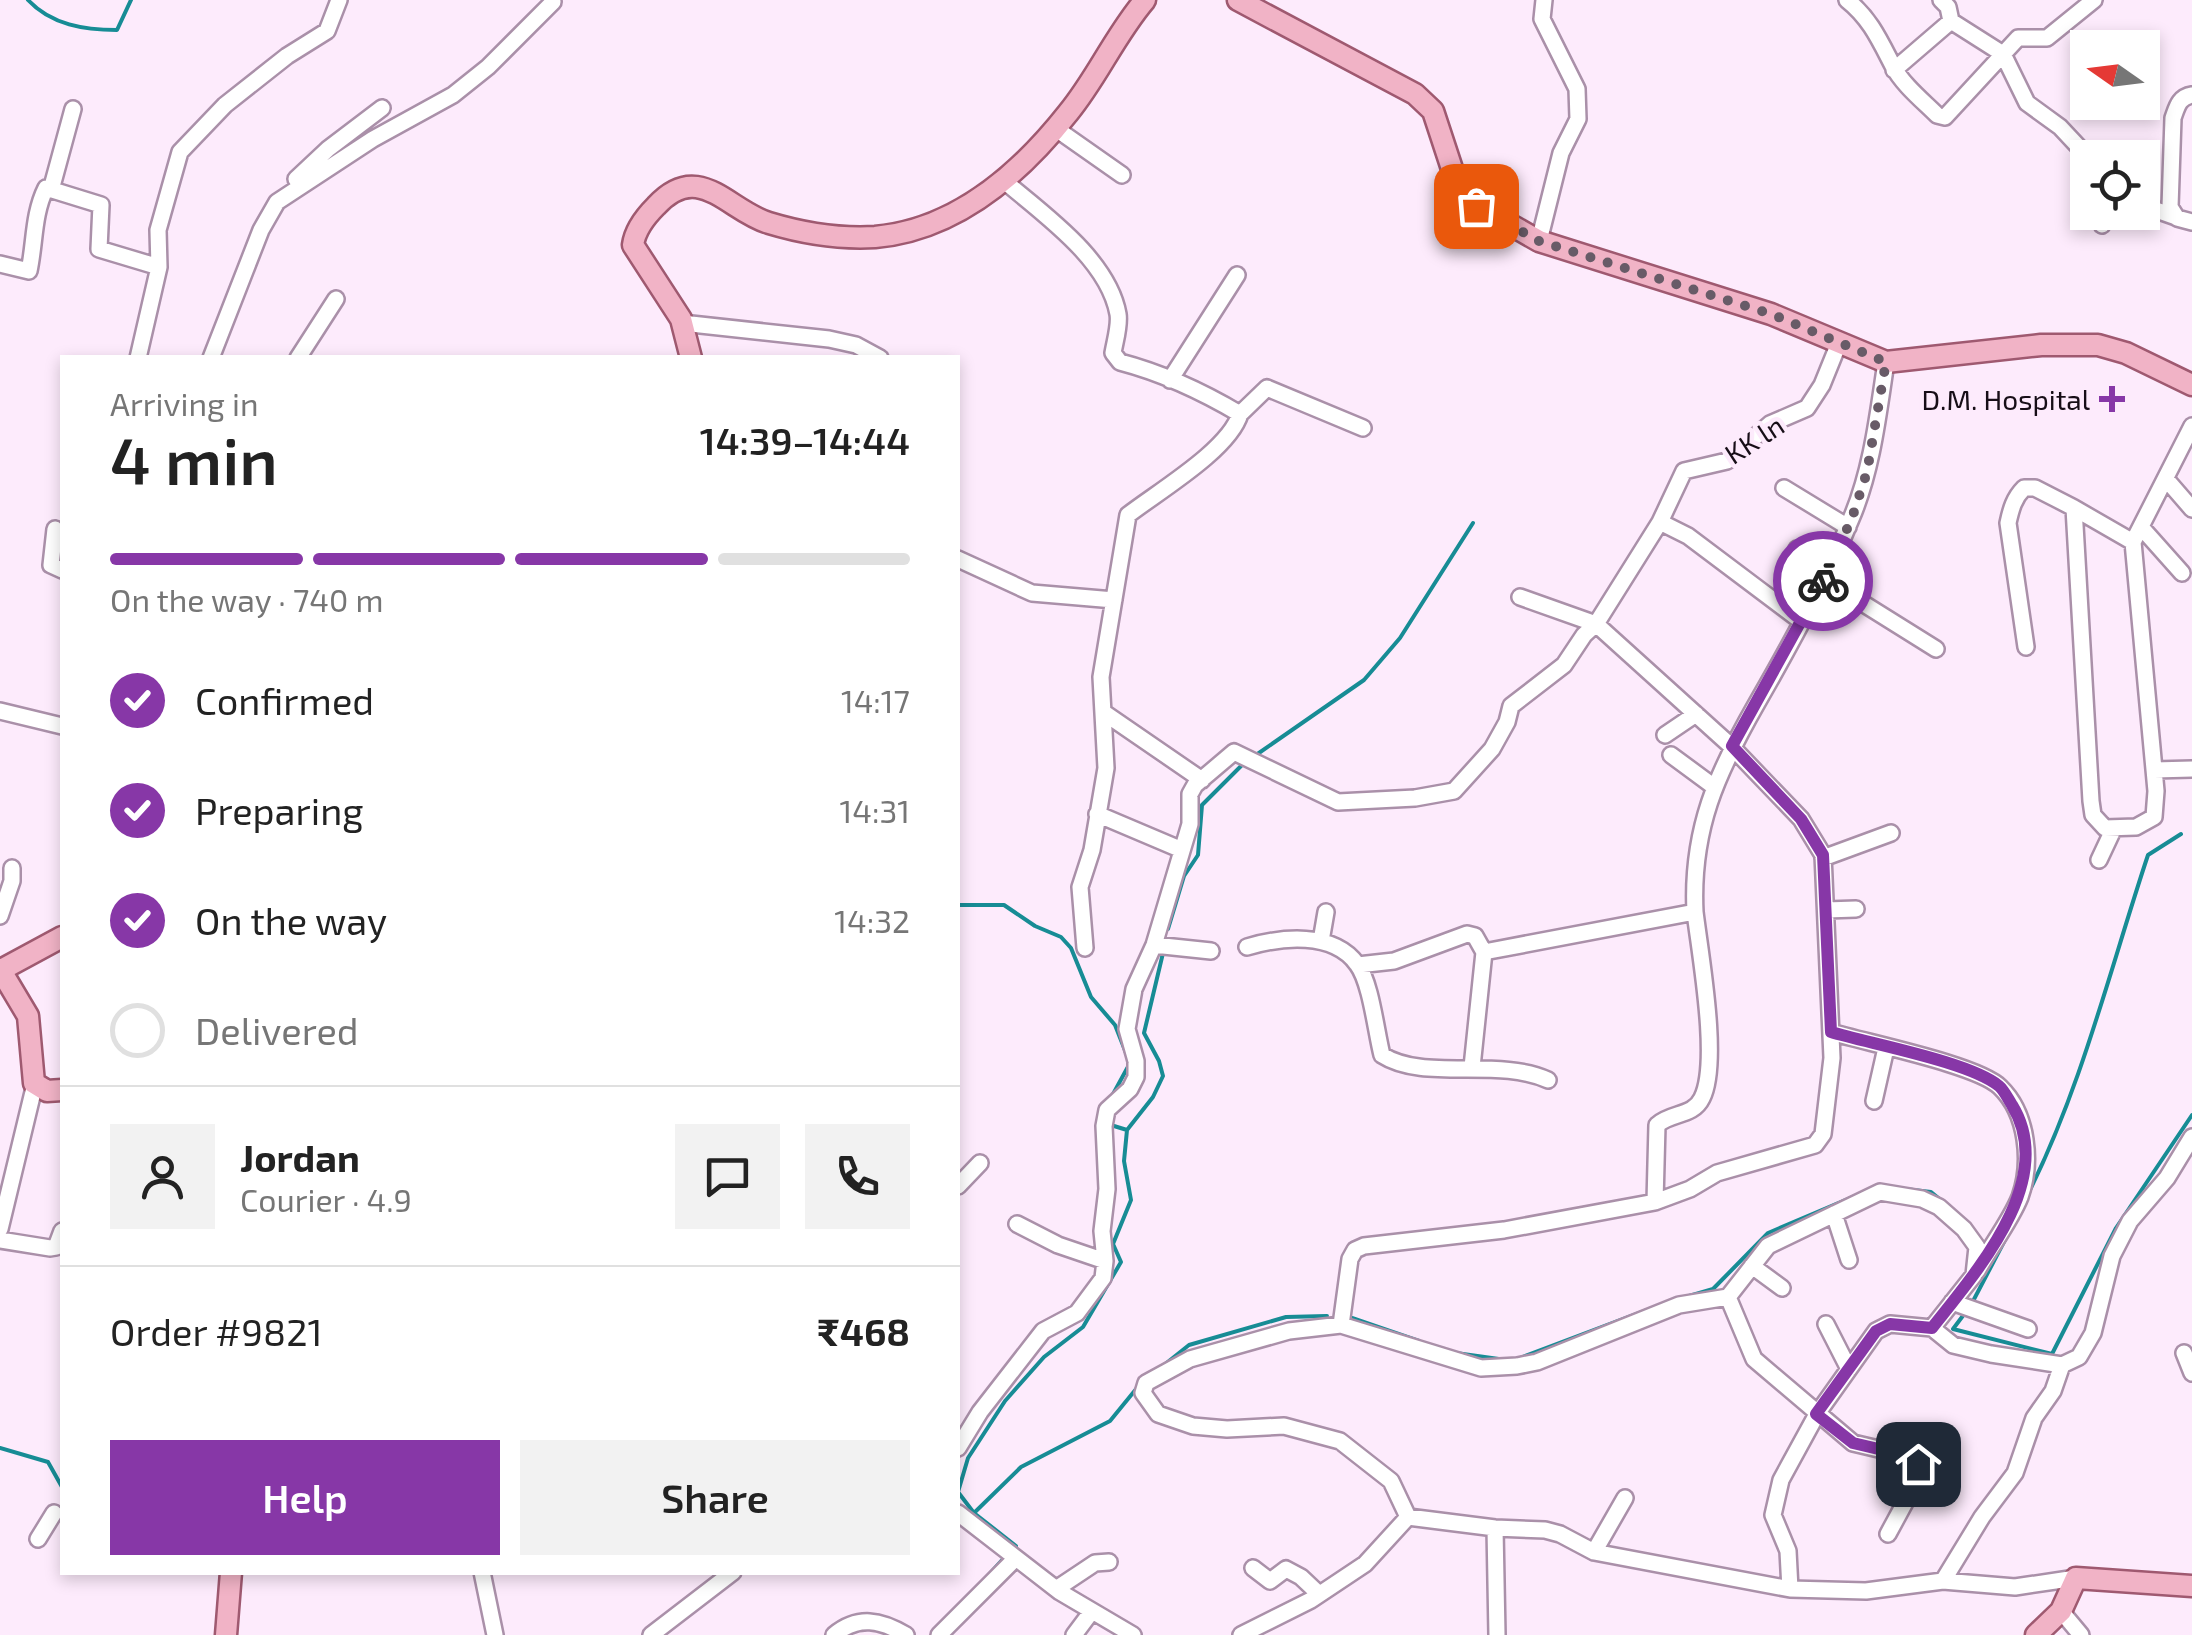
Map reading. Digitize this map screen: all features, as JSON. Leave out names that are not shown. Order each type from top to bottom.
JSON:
[{"type":"main road","points":[[690,355],[682,323],[634,245],[634,236],[646,218],[671,192],[687,186],[708,190],[764,222],[820,235],[874,236],[913,229],[960,213],[1003,180],[1069,112],[1145,0]]},
{"type":"main road","points":[[1238,0],[1276,9],[1415,94],[1433,111],[1456,181],[1476,206],[1539,241],[1771,314],[1886,362],[2041,345],[2098,345],[2126,353],[2192,384]]},
{"type":"main road","points":[[60,938],[0,969],[28,1016],[34,1083],[46,1091],[60,1090]]},
{"type":"main road","points":[[226,1635],[231,1575]]},
{"type":"main road","points":[[2036,1635],[2061,1611],[2076,1578],[2192,1586]]},
{"type":"street","points":[[139,355],[159,267],[158,230],[180,152],[225,105],[287,56],[327,31],[339,0]]},
{"type":"street","points":[[1539,241],[1561,154],[1578,118],[1577,89],[1542,19],[1544,0]]},
{"type":"street","points":[[1846,0],[1862,11],[1886,48],[1894,70],[1937,116],[1945,117],[2018,38],[2047,38],[2094,0]]},
{"type":"street","points":[[1941,0],[1948,6],[1951,21],[2003,54],[2027,103],[2072,140]]},
{"type":"street","points":[[277,202],[361,146],[453,95],[488,67],[553,2]]},
{"type":"street","points":[[1894,70],[1951,21]]},
{"type":"street","points":[[2184,220],[2170,207],[2173,118],[2177,104],[2192,95]]},
{"type":"street","points":[[211,355],[261,230],[277,202],[328,149],[382,108]]},
{"type":"street","points":[[51,190],[72,109]]},
{"type":"street","points":[[1055,128],[1122,175]]},
{"type":"street","points":[[1003,180],[1070,236],[1102,278],[1118,315],[1113,353],[1120,362],[1208,396],[1240,414]]},
{"type":"street","points":[[0,264],[29,271],[37,206],[46,188],[101,205],[98,249],[159,267]]},
{"type":"street","points":[[2160,211],[2184,220]]},
{"type":"street","points":[[1170,380],[1236,275]]},
{"type":"street","points":[[300,355],[336,299]]},
{"type":"street","points":[[682,323],[829,340],[856,345],[874,355]]},
{"type":"street","name":"KK ln","points":[[1202,780],[1234,752],[1338,802],[1415,798],[1454,791],[1492,749],[1511,706],[1564,665],[1596,624],[1660,522],[1684,471],[1726,461],[1770,424],[1807,408],[1822,385],[1839,343]]},
{"type":"street","points":[[1655,1202],[1654,1132],[1663,1119],[1693,1109],[1702,1098],[1706,1079],[1708,1038],[1695,912],[1696,847],[1712,786],[1825,578],[1848,526],[1867,472],[1886,362]]},
{"type":"street","points":[[1086,948],[1080,888],[1092,850],[1106,768],[1100,677],[1128,515],[1220,444],[1236,428],[1240,414],[1268,388],[1363,428]]},
{"type":"street","points":[[2074,508],[2091,801],[2098,822],[2105,828],[2143,826],[2154,817],[2154,770],[2134,542],[2192,426]]},
{"type":"street","points":[[2166,479],[2192,509]]},
{"type":"street","points":[[1784,488],[1848,526]]},
{"type":"street","points":[[2026,647],[2008,523],[2016,496],[2024,488],[2035,488],[2134,542]]},
{"type":"street","points":[[1660,522],[1688,536],[1801,621]]},
{"type":"street","points":[[2142,526],[2182,573]]},
{"type":"street","points":[[55,529],[51,565],[60,569]]},
{"type":"street","points":[[1796,549],[1825,578],[1936,648]]},
{"type":"street","points":[[960,560],[1032,593],[1114,600]]},
{"type":"street","points":[[1341,1326],[1350,1259],[1354,1250],[1364,1246],[1504,1230],[1655,1202],[1690,1189],[1717,1173],[1815,1145],[1823,1134],[1831,1032],[1824,858],[1801,819],[1732,746],[1596,624],[1520,597]]},
{"type":"street","points":[[0,711],[60,726]]},
{"type":"street","points":[[960,1445],[980,1412],[1044,1331],[1077,1314],[1103,1278],[1106,1260],[1102,1231],[1107,1189],[1104,1126],[1108,1110],[1130,1090],[1136,1077],[1127,1029],[1134,989],[1154,946],[1190,824],[1190,794],[1202,780],[1103,712]]},
{"type":"street","points":[[1664,735],[1696,714]]},
{"type":"street","points":[[1671,755],[1712,786]]},
{"type":"street","points":[[2154,770],[2192,769]]},
{"type":"street","points":[[1097,814],[1182,850]]},
{"type":"street","points":[[2099,860],[2114,828]]},
{"type":"street","points":[[1824,858],[1890,832]]},
{"type":"street","points":[[0,916],[12,882],[12,868]]},
{"type":"street","points":[[1826,910],[1856,909]]},
{"type":"street","points":[[1321,941],[1326,912]]},
{"type":"street","points":[[1484,952],[1695,912]]},
{"type":"street","points":[[1358,965],[1394,960],[1467,934],[1475,936],[1484,952],[1472,1067]]},
{"type":"street","points":[[1247,948],[1272,940],[1321,941],[1342,948],[1358,965],[1382,1056],[1426,1067],[1518,1069],[1548,1080]]},
{"type":"street","points":[[1154,946],[1212,951]]},
{"type":"street","points":[[1831,1032],[1960,1067],[2000,1086],[2022,1122],[2026,1172],[2019,1199],[1974,1274],[1932,1328]]},
{"type":"street","points":[[1874,1101],[1886,1048]]},
{"type":"street","points":[[0,1229],[33,1092],[38,1086]]},
{"type":"street","points":[[1944,1581],[2014,1473],[2034,1418],[2053,1391],[2062,1365],[2084,1352],[2112,1256],[2130,1221],[2167,1178],[2192,1137]]},
{"type":"street","points":[[960,1184],[980,1163]]},
{"type":"street","points":[[1408,1517],[1390,1481],[1340,1441],[1284,1426],[1193,1426],[1158,1414],[1143,1393],[1146,1383],[1190,1359],[1288,1331],[1341,1326],[1481,1368],[1537,1362],[1679,1305],[1728,1297],[1768,1246],[1880,1192],[1922,1199],[1939,1207],[1977,1246],[1974,1274]]},
{"type":"street","points":[[1834,1214],[1849,1260]]},
{"type":"street","points":[[1017,1224],[1058,1245],[1106,1260]]},
{"type":"street","points":[[0,1240],[50,1248],[56,1247],[60,1236]]},
{"type":"street","points":[[1752,1266],[1782,1288]]},
{"type":"street","points":[[1728,1297],[1754,1359],[1816,1414],[1853,1443],[1904,1455],[1918,1464]]},
{"type":"street","points":[[1952,1302],[2028,1329]]},
{"type":"street","points":[[1826,1324],[1849,1369]]},
{"type":"street","points":[[1790,1589],[1788,1551],[1773,1515],[1786,1468],[1816,1414],[1876,1331],[1890,1324],[1932,1328],[1954,1345],[2062,1365]]},
{"type":"street","points":[[2184,1353],[2192,1373]]},
{"type":"street","points":[[1888,1534],[1908,1498],[1918,1464],[1936,1434]]},
{"type":"street","points":[[1594,1552],[1626,1498]]},
{"type":"street","points":[[38,1539],[54,1514]]},
{"type":"street","points":[[960,1515],[1056,1589],[1133,1635]]},
{"type":"street","points":[[1408,1517],[1560,1534],[1594,1552],[1790,1589],[1866,1591],[1944,1581],[2015,1587],[2076,1578]]},
{"type":"street","points":[[1241,1635],[1320,1594],[1365,1564],[1408,1517]]},
{"type":"street","points":[[1495,1528],[1497,1635]]},
{"type":"street","points":[[939,1635],[1016,1558]]},
{"type":"street","points":[[1056,1589],[1095,1562],[1109,1562]]},
{"type":"street","points":[[1253,1568],[1270,1581],[1286,1569],[1320,1594]]},
{"type":"street","points":[[483,1575],[495,1635]]},
{"type":"street","points":[[651,1635],[728,1575]]},
{"type":"street","points":[[1074,1635],[1092,1611]]},
{"type":"street","points":[[2061,1611],[2081,1635]]},
{"type":"street","points":[[834,1635],[843,1627],[870,1620],[906,1635]]},
{"type":"waterway","points":[[28,0],[47,15],[69,24],[117,30],[131,0]]},
{"type":"waterway","points":[[1256,755],[1364,680],[1400,638],[1473,523]]},
{"type":"waterway","points":[[1168,929],[1184,876],[1198,855],[1202,805],[1244,763]]},
{"type":"waterway","points":[[2028,1194],[2080,1069],[2148,855],[2181,834]]},
{"type":"waterway","points":[[960,905],[1004,905],[1035,926],[1061,937],[1071,948],[1091,997],[1115,1025],[1130,1063],[1112,1096]]},
{"type":"waterway","points":[[960,1485],[968,1458],[1005,1401],[1044,1357],[1083,1327],[1121,1262],[1113,1244],[1131,1200],[1124,1161],[1127,1130],[1153,1097],[1163,1076],[1144,1033],[1163,953]]},
{"type":"waterway","points":[[1965,1313],[1953,1329],[2052,1354],[2116,1228],[2192,1115]]},
{"type":"waterway","points":[[1114,1126],[1127,1130]]},
{"type":"waterway","points":[[1905,1189],[1931,1192],[1942,1201]]},
{"type":"waterway","points":[[1689,1296],[1713,1289],[1768,1233],[1862,1193]]},
{"type":"waterway","points":[[1971,1305],[2006,1238]]},
{"type":"waterway","points":[[1520,1358],[1652,1308]]},
{"type":"waterway","points":[[1164,1365],[1189,1345],[1286,1317],[1327,1316]]},
{"type":"waterway","points":[[1352,1318],[1419,1341]]},
{"type":"waterway","points":[[1456,1353],[1506,1360]]},
{"type":"waterway","points":[[974,1513],[1021,1467],[1110,1421],[1141,1383]]},
{"type":"waterway","points":[[0,1448],[48,1462],[60,1483]]},
{"type":"waterway","points":[[960,1495],[974,1513],[1016,1546]]},
{"type":"waterway","points":[[983,1581],[1003,1559]]},
{"type":"way so far","points":[[1476,206],[1539,241],[1771,314],[1886,362],[1867,472],[1852,518],[1823,581]]},
{"type":"place","name":"D.M. Hospital","points":[[2112,399]]},
{"type":"route","points":[[1823,581],[1732,746],[1801,819],[1823,855],[1831,1032],[1960,1067],[2000,1086],[2022,1122],[2025,1147],[2026,1172],[2019,1199],[1974,1274],[1932,1328],[1890,1324],[1876,1331],[1816,1414],[1853,1443],[1904,1455],[1918,1464]]}]
